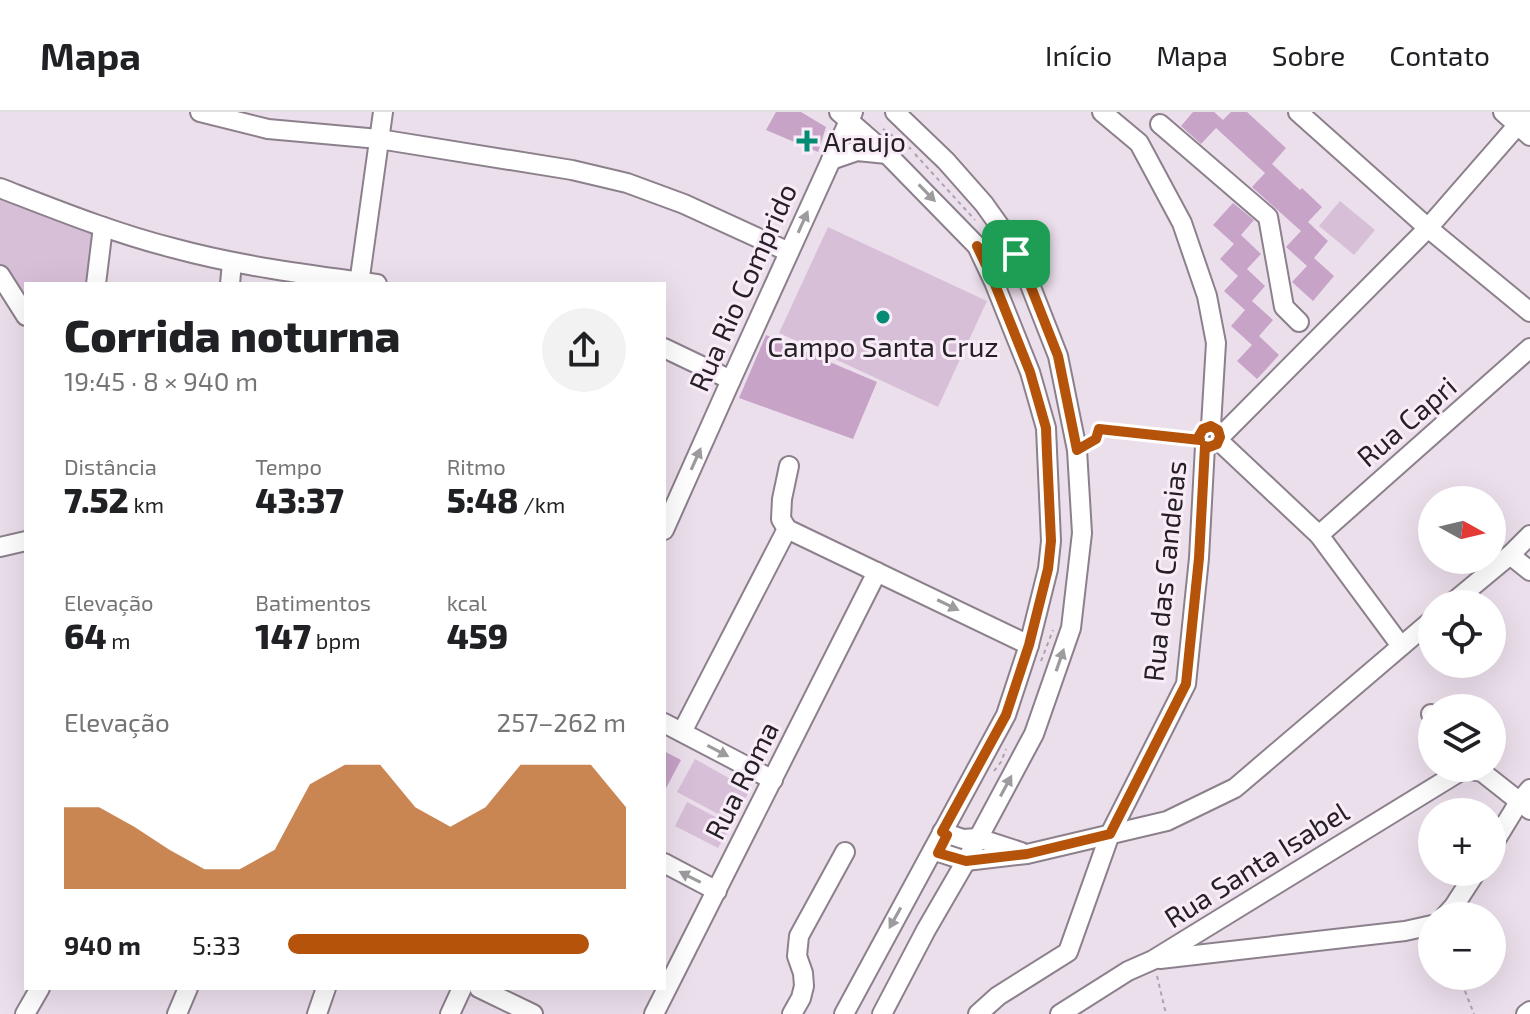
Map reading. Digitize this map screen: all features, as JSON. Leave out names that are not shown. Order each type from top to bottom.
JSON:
[{"type":"street","points":[[200,112],[268,129],[379,139],[572,170],[627,183],[684,204],[789,252]]},
{"type":"street","points":[[365,282],[383,112]]},
{"type":"street","points":[[882,1014],[1034,734],[1071,628],[1082,533],[1077,450],[1058,356],[1016,249],[984,204],[946,161],[895,112]]},
{"type":"street","points":[[1102,112],[1139,143],[1165,118],[1268,217],[1284,307],[1299,322]]},
{"type":"street","points":[[1298,112],[1428,228],[1530,312]]},
{"type":"street","points":[[1401,646],[1319,535],[1211,438],[1428,228],[1525,124],[1503,112]]},
{"type":"street","points":[[847,115],[996,269],[1011,269],[1016,249]]},
{"type":"street","name":"Rua Rio Comprido","points":[[666,520],[672,491],[731,380],[831,160],[847,115]]},
{"type":"street","name":"Rua das Candeias","points":[[978,1014],[998,996],[1068,952],[1110,834],[1186,684],[1211,438],[1216,343],[1207,296],[1182,223],[1139,143]]},
{"type":"street","points":[[831,160],[857,151],[887,154]]},
{"type":"street","points":[[0,188],[103,227],[172,248],[232,262],[359,282]]},
{"type":"street","points":[[96,282],[103,227]]},
{"type":"street","points":[[844,1014],[1006,715],[1036,651],[1051,541],[1046,428],[1030,372],[977,246]]},
{"type":"street","points":[[230,282],[232,262]]},
{"type":"street","points":[[0,275],[24,313]]},
{"type":"street","name":"Rua Capri","points":[[1319,535],[1530,348]]},
{"type":"street","points":[[666,349],[731,380]]},
{"type":"street","points":[[789,466],[781,519],[787,529],[1036,651]]},
{"type":"street","points":[[682,732],[787,529]]},
{"type":"street","points":[[1468,590],[1530,535]]},
{"type":"street","points":[[0,547],[24,541]]},
{"type":"street","points":[[1510,555],[1530,571]]},
{"type":"street","name":"Rua Roma","points":[[654,1014],[877,572]]},
{"type":"street","points":[[933,850],[966,861],[1027,854],[1167,821],[1235,788],[1418,632]]},
{"type":"street","points":[[666,724],[773,780]]},
{"type":"street","name":"Rua Santa Isabel","points":[[1060,1014],[1443,782]]},
{"type":"street","points":[[1499,782],[1526,800],[1506,827]]},
{"type":"street","points":[[942,832],[963,839],[978,838],[1027,854]]},
{"type":"street","points":[[792,1014],[804,986],[797,956],[799,936],[845,852]]},
{"type":"street","points":[[666,864],[717,891]]},
{"type":"street","points":[[1153,960],[1418,928]]},
{"type":"street","points":[[25,1014],[39,990]]},
{"type":"street","points":[[177,1014],[187,990]]},
{"type":"street","points":[[317,1014],[325,990]]},
{"type":"street","points":[[450,1014],[461,990]]},
{"type":"street","points":[[483,990],[533,1014]]},
{"type":"path","points":[[877,125],[911,149],[980,227]]},
{"type":"path","points":[[1077,450],[1096,439],[1099,429],[1211,438]]},
{"type":"path","points":[[1036,651],[1054,629]]},
{"type":"path","points":[[992,774],[1007,747]]},
{"type":"path","points":[[1153,960],[1166,1014]]},
{"type":"path","points":[[1465,990],[1474,1014]]},
{"type":"shaded area","points":[[0,193],[95,232],[88,282],[24,282],[24,301],[0,263]]},
{"type":"shaded area","points":[[1340,201],[1375,230],[1354,255],[1319,226]]},
{"type":"shaded area","name":"Campo Santa Cruz","points":[[828,227],[987,301],[938,407],[779,333]]},
{"type":"shaded area","points":[[695,759],[750,790],[733,822],[677,792]]},
{"type":"shaded area","points":[[687,802],[731,825],[718,848],[675,826]]},
{"type":"building","name":"Araujo","points":[[776,112],[801,112],[826,127],[818,152],[766,130]]},
{"type":"building","points":[[1193,112],[1214,112],[1223,120],[1231,112],[1247,112],[1286,148],[1272,164],[1322,207],[1308,222],[1328,241],[1314,258],[1334,276],[1313,301],[1292,282],[1307,266],[1286,247],[1301,231],[1252,187],[1265,173],[1216,128],[1201,144],[1181,126]]},
{"type":"building","points":[[1233,203],[1254,220],[1241,235],[1261,254],[1247,269],[1265,286],[1252,301],[1273,320],[1259,336],[1279,355],[1257,379],[1237,361],[1252,345],[1231,326],[1245,310],[1224,291],[1238,276],[1220,259],[1234,244],[1213,225]]},
{"type":"building","points":[[766,335],[877,382],[853,439],[739,398]]},
{"type":"building","points":[[666,752],[681,760],[666,788]]},
{"type":"place","name":"Araujo","points":[[807,141]]},
{"type":"place","name":"Campo Santa Cruz","points":[[883,317]]},
{"type":"route","points":[[977,246],[996,269],[1003,271],[1011,269],[1016,254],[1016,249],[1058,356],[1077,450],[1096,439],[1099,429],[1200,440],[1203,429],[1211,426],[1218,430],[1220,437],[1217,444],[1205,446],[1199,558],[1186,684],[1110,834],[1027,854],[966,861],[938,853],[947,835],[942,832],[1014,695],[1043,596],[1051,541],[1046,428],[1030,372],[977,246]]}]
